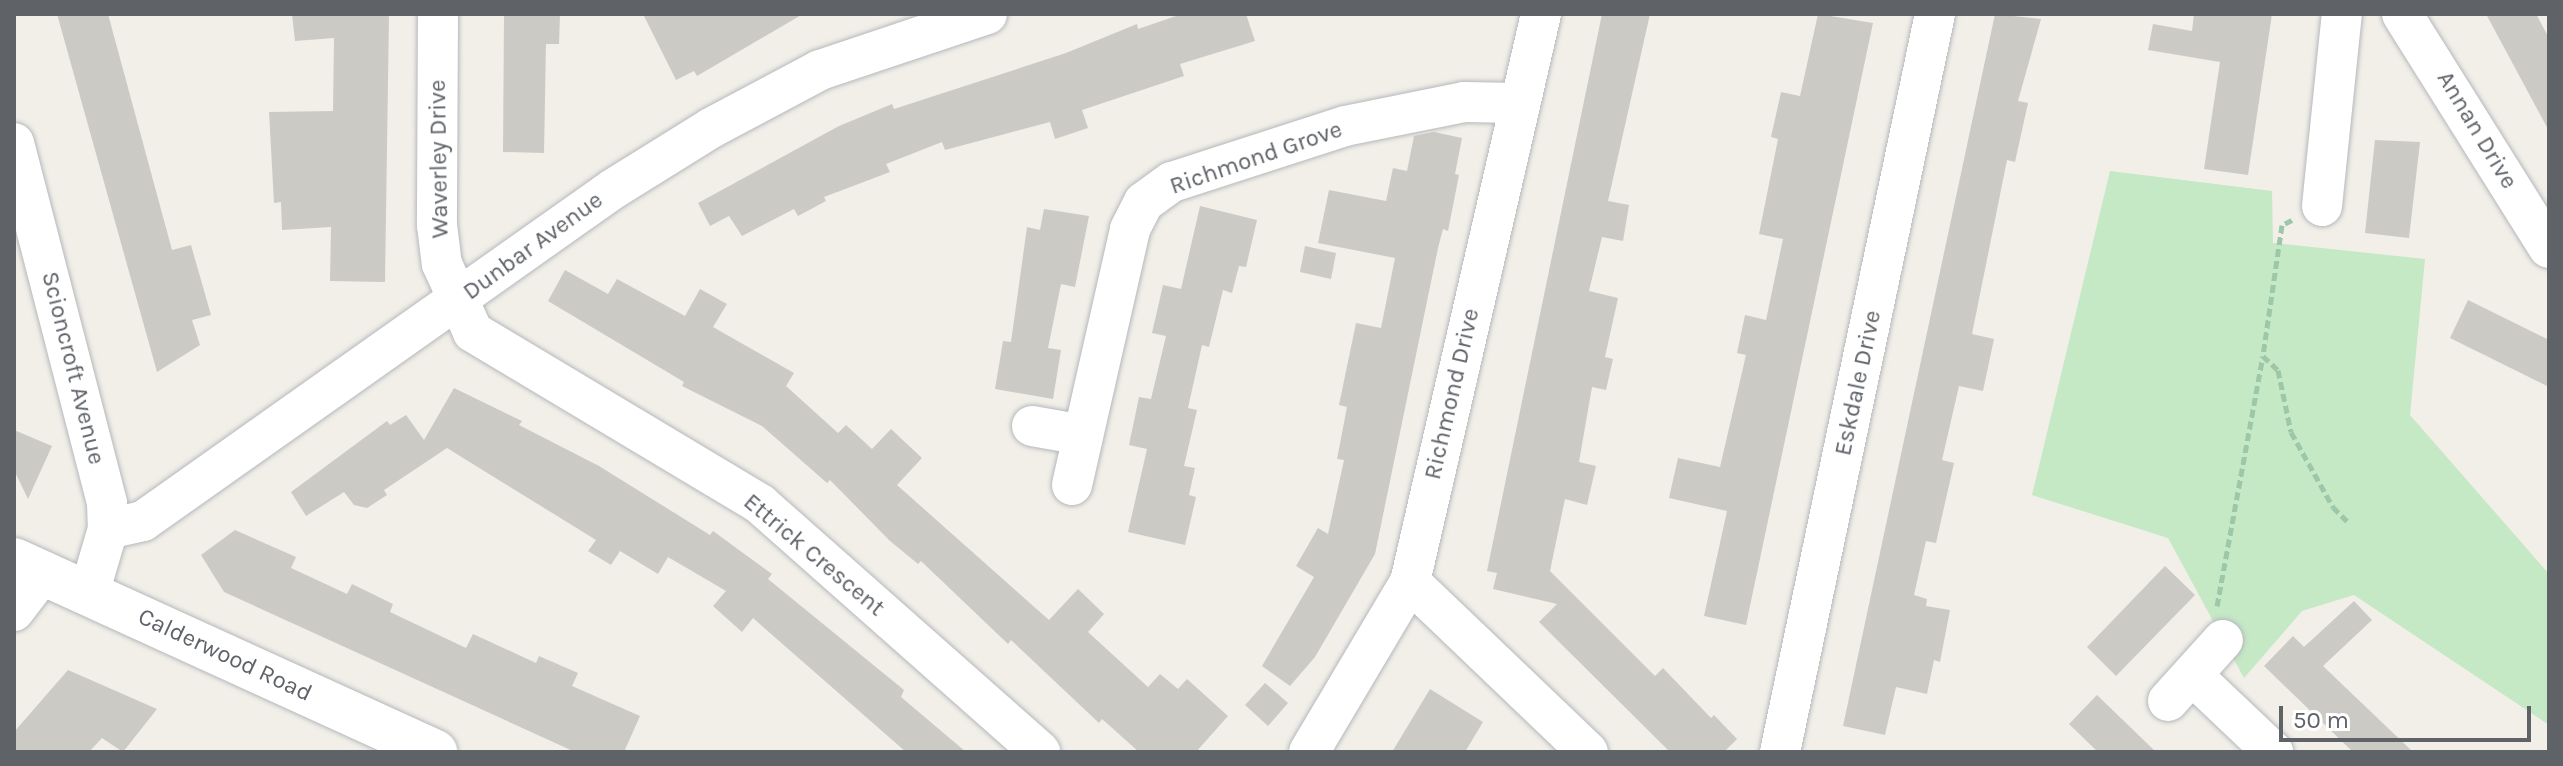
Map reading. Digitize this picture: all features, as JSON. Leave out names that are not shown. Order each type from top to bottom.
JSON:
[{"type":"street","name":"Waverley Drive","points":[[438,14],[437,225],[442,264],[455,301]]},
{"type":"street","name":"Dunbar Avenue","points":[[108,529],[143,521],[613,189],[711,128],[820,70],[987,14]]},
{"type":"street","name":"Richmond Drive","points":[[1309,752],[1410,582],[1518,103],[1541,14]]},
{"type":"street","name":"Eskdale Drive","points":[[1780,752],[1935,14]]},
{"type":"street","points":[[2322,206],[2342,14]]},
{"type":"street","name":"Annan Drive","points":[[2402,14],[2549,248]]},
{"type":"street","name":"Richmond Grove","points":[[1072,485],[1130,229],[1144,202],[1172,182],[1345,126],[1464,102],[1518,103]]},
{"type":"street","name":"Scioncroft Avenue","points":[[14,143],[107,503],[108,529],[89,593]]},
{"type":"street","name":"Ettrick Crescent","points":[[455,301],[473,332],[760,504],[1040,752]]},
{"type":"street","points":[[1032,426],[1083,435]]},
{"type":"street","points":[[14,611],[28,567]]},
{"type":"street","name":"Calderwood Road","points":[[28,567],[89,593],[408,746]]},
{"type":"street","points":[[1410,582],[1588,752]]},
{"type":"street","points":[[2220,621],[2180,688],[2273,752]]},
{"type":"path","points":[[2220,621],[2282,225],[2322,206]]},
{"type":"path","points":[[2263,356],[2278,370],[2291,432],[2333,507],[2347,521]]},
{"type":"green space","points":[[2110,171],[2272,191],[2273,243],[2425,259],[2410,415],[2549,574],[2549,725],[2354,595],[2302,611],[2244,678],[2168,538],[2032,495]]},
{"type":"building","points":[[57,14],[108,14],[172,250],[191,245],[211,315],[192,320],[200,345],[157,372]]},
{"type":"building","points":[[292,14],[389,14],[385,282],[330,281],[331,227],[282,230],[281,202],[274,203],[269,112],[333,111],[334,38],[295,41]]},
{"type":"building","points":[[504,14],[560,14],[559,44],[546,44],[544,153],[503,152]]},
{"type":"building","points":[[643,14],[803,14],[697,76],[694,71],[676,80]]},
{"type":"building","points":[[1182,14],[1246,14],[1255,41],[1180,64],[1184,76],[1082,110],[1088,128],[1055,139],[1050,122],[945,150],[942,142],[886,164],[890,172],[824,197],[826,201],[798,216],[794,209],[742,236],[729,216],[710,226],[698,203],[839,126],[892,104],[894,109],[1066,53],[1137,24],[1138,29]]},
{"type":"building","points":[[1602,14],[1650,14],[1608,201],[1629,205],[1623,241],[1602,237],[1589,291],[1618,298],[1605,357],[1613,359],[1606,390],[1592,387],[1579,462],[1596,466],[1587,505],[1565,499],[1550,571],[1655,676],[1663,668],[1711,718],[1714,715],[1737,739],[1724,752],[1670,752],[1539,622],[1557,604],[1493,589],[1497,573],[1487,571]]},
{"type":"building","points":[[1818,14],[1873,23],[1746,625],[1704,616],[1727,511],[1669,498],[1678,458],[1720,467],[1746,355],[1737,353],[1745,315],[1766,320],[1783,239],[1759,234],[1778,139],[1771,137],[1781,92],[1800,96]]},
{"type":"building","points":[[1995,14],[2041,19],[2018,101],[2028,103],[2015,162],[2007,160],[1972,334],[1994,339],[1983,391],[1959,386],[1942,460],[1954,463],[1936,543],[1926,541],[1914,595],[1927,599],[1926,606],[1950,610],[1940,662],[1934,660],[1927,694],[1896,687],[1885,735],[1843,726]]},
{"type":"building","points":[[2194,14],[2272,14],[2248,175],[2204,169],[2220,62],[2148,50],[2153,24],[2192,31]]},
{"type":"building","points":[[2486,14],[2536,14],[2549,38],[2549,131]]},
{"type":"building","points":[[1434,132],[1462,138],[1455,174],[1459,175],[1448,231],[1443,229],[1438,248],[1375,554],[1315,657],[1290,686],[1262,666],[1314,577],[1296,566],[1318,528],[1328,534],[1344,460],[1337,459],[1347,407],[1339,405],[1356,323],[1381,328],[1395,258],[1318,243],[1329,190],[1386,201],[1393,168],[1407,171],[1414,136]]},
{"type":"building","points":[[2375,140],[2420,142],[2409,238],[2365,233]]},
{"type":"building","points":[[1200,206],[1257,220],[1246,267],[1239,266],[1232,293],[1223,290],[1209,347],[1202,345],[1188,408],[1197,410],[1184,466],[1195,468],[1189,495],[1196,497],[1185,545],[1128,532],[1147,449],[1129,445],[1139,397],[1151,399],[1166,336],[1152,333],[1163,285],[1181,289]]},
{"type":"building","points":[[1044,209],[1089,216],[1075,287],[1061,284],[1048,348],[1061,350],[1053,399],[995,389],[1003,341],[1011,342],[1027,227],[1040,230]]},
{"type":"building","points":[[1305,246],[1336,253],[1331,279],[1300,272]]},
{"type":"building","points":[[565,270],[608,294],[617,279],[685,316],[700,289],[727,304],[713,327],[794,373],[786,386],[838,433],[846,425],[872,449],[891,429],[922,458],[897,485],[1049,620],[1078,589],[1104,614],[1088,632],[1148,687],[1160,674],[1178,689],[1187,679],[1228,716],[1196,752],[1139,752],[1102,719],[1099,723],[1011,640],[1008,644],[921,561],[918,564],[890,541],[830,480],[827,483],[762,426],[682,386],[684,382],[548,301]]},
{"type":"building","points":[[2468,300],[2549,340],[2549,387],[2450,338]]},
{"type":"building","points":[[454,388],[522,421],[519,425],[599,466],[710,535],[713,531],[772,574],[768,579],[904,690],[901,697],[966,752],[906,752],[753,618],[742,632],[713,606],[726,591],[668,557],[658,574],[620,551],[611,565],[588,551],[596,540],[447,448],[384,490],[387,495],[367,508],[354,505],[344,492],[306,516],[291,492],[387,421],[390,425],[406,415],[424,440]]},
{"type":"building","points":[[14,430],[52,446],[28,499],[14,470]]},
{"type":"building","points":[[235,530],[296,557],[291,568],[347,594],[352,584],[393,604],[390,612],[466,648],[473,634],[536,663],[539,656],[578,673],[572,686],[640,716],[624,752],[575,752],[224,592],[201,555]]},
{"type":"building","points":[[2165,566],[2195,595],[2116,676],[2087,647]]},
{"type":"building","points":[[2354,601],[2372,620],[2323,666],[2413,752],[2353,752],[2264,666],[2293,636],[2304,647]]},
{"type":"building","points":[[68,670],[157,709],[123,752],[102,738],[89,752],[14,752],[14,732]]},
{"type":"building","points":[[1265,683],[1288,703],[1268,726],[1245,705]]},
{"type":"building","points":[[1430,689],[1483,722],[1465,752],[1392,752]]},
{"type":"building","points":[[2097,695],[2156,752],[2098,752],[2069,724]]}]
